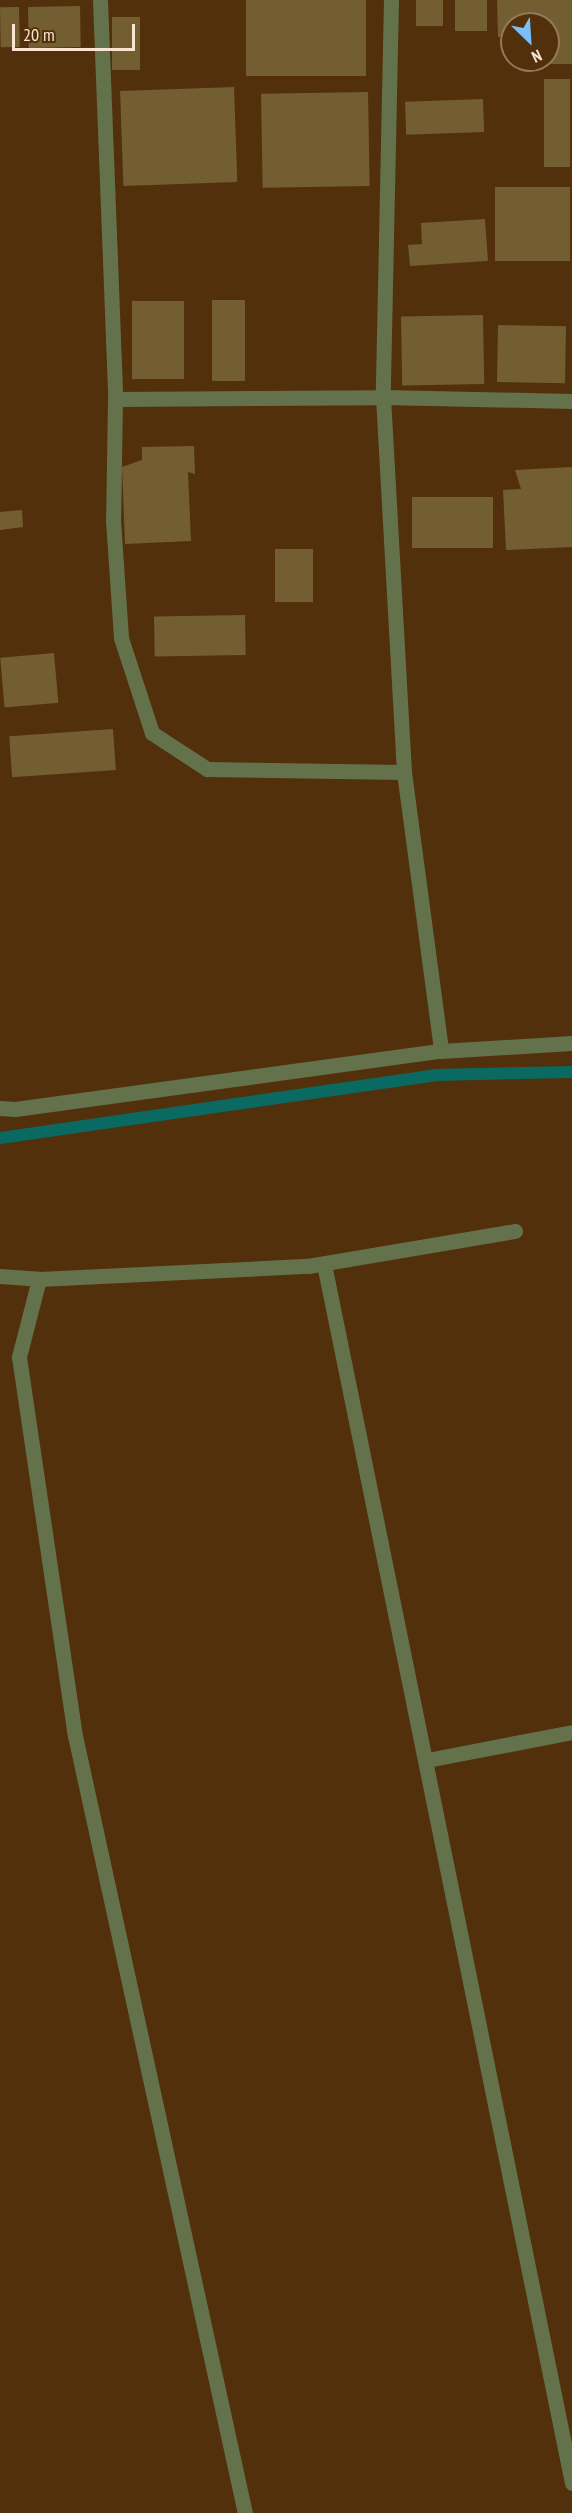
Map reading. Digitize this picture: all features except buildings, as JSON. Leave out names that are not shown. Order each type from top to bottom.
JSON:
[{"type":"street","points":[[100,0],[115,399],[112,520],[121,638],[152,733],[207,769],[404,772]]},
{"type":"street","points":[[392,0],[382,397],[404,772],[441,1051]]},
{"type":"street","points":[[115,399],[382,397],[572,401]]},
{"type":"street","points":[[0,1108],[15,1109],[441,1051],[572,1043]]},
{"type":"street","points":[[0,1276],[39,1279],[324,1264],[515,1232]]},
{"type":"street","points":[[324,1264],[427,1760],[572,2483]]},
{"type":"street","points":[[39,1279],[19,1357],[74,1731],[245,2513]]},
{"type":"street","points":[[427,1760],[572,1732]]},
{"type":"waterway","points":[[0,1138],[435,1075],[572,1072]]}]
